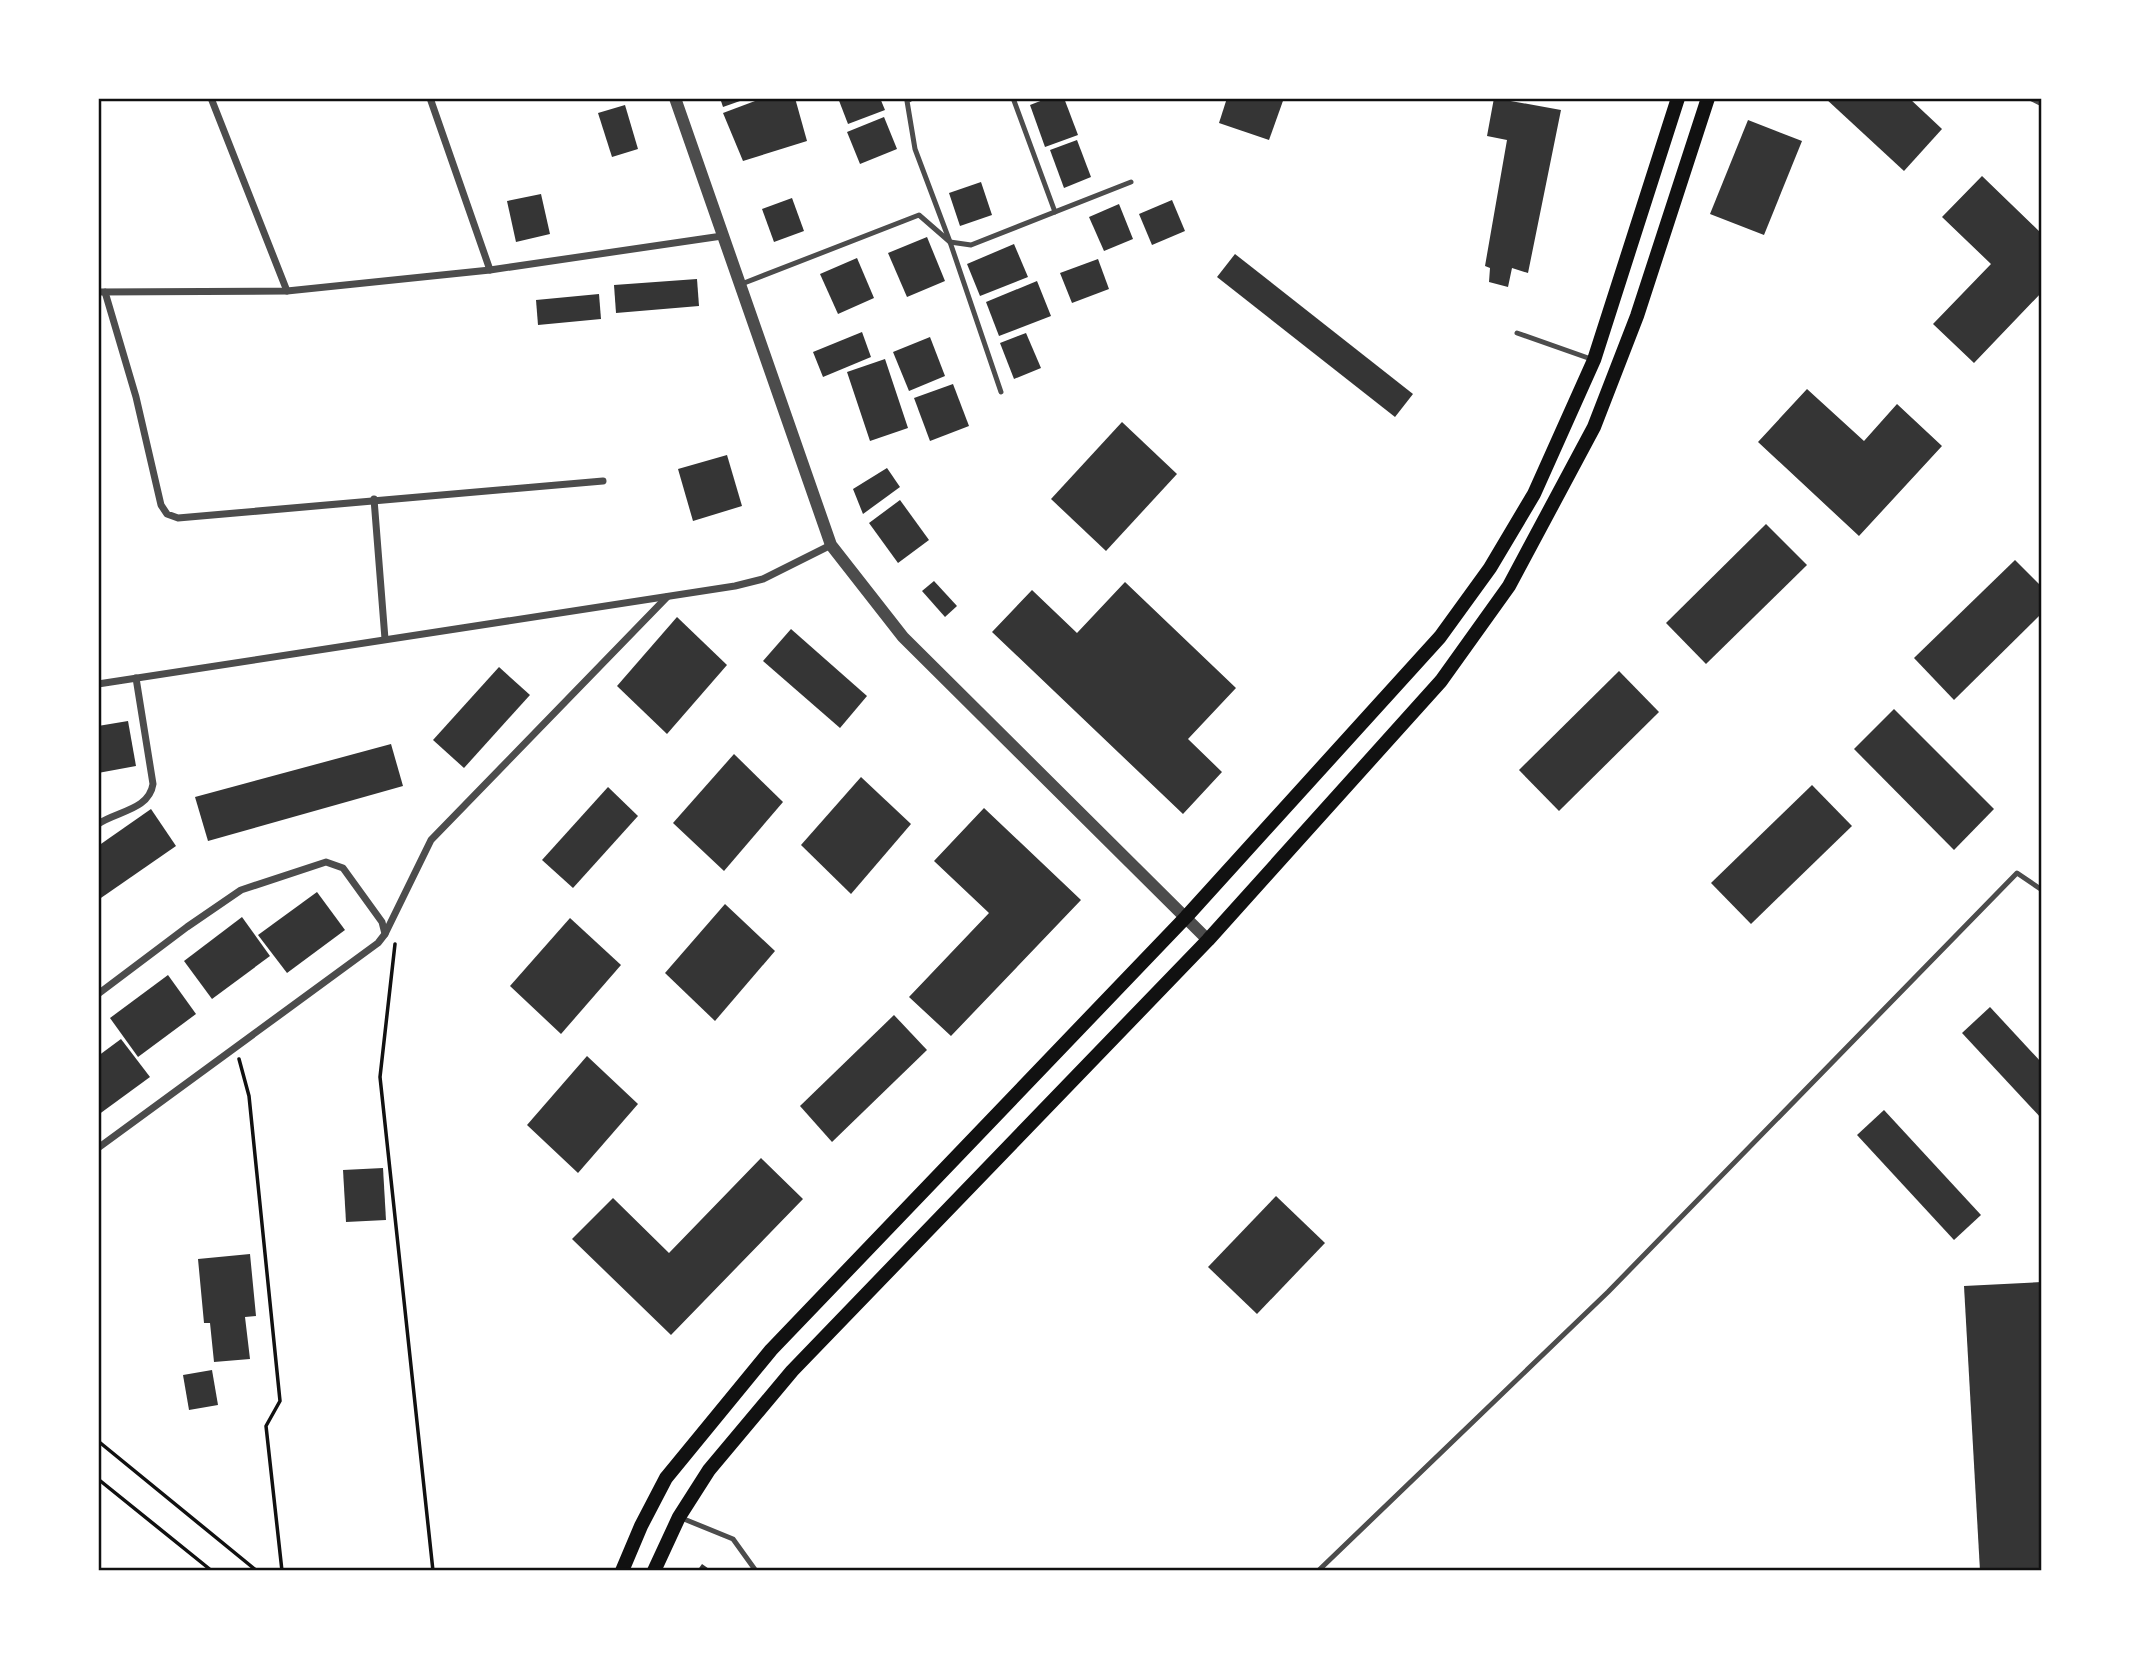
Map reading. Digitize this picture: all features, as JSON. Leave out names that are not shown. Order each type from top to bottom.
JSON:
[{"type":"main road","points":[[622,1571],[666,1478],[771,1350],[1186,917],[1440,637],[1490,568],[1534,494],[1594,360],[1678,98]]},
{"type":"main road","points":[[654,1571],[679,1517],[709,1470],[792,1371],[1208,940],[1441,681],[1509,586],[1594,427],[1637,316],[1708,98]]},
{"type":"street","points":[[211,98],[287,290]]},
{"type":"street","points":[[430,98],[490,270]]},
{"type":"street","points":[[675,98],[831,545],[903,637],[1208,940]]},
{"type":"street","points":[[603,481],[178,518],[167,514],[162,505],[136,397],[101,292],[287,290],[490,270],[722,236]]},
{"type":"street","points":[[374,499],[385,639]]},
{"type":"street","points":[[98,684],[763,579],[831,545]]},
{"type":"street","points":[[98,1147],[378,943],[385,934],[431,840],[667,596]]},
{"type":"street","points":[[98,824],[143,803],[151,796],[153,784],[135,678]]},
{"type":"street","points":[[98,994],[187,926],[241,890],[326,862],[343,868],[382,922],[385,934]]},
{"type":"lane","points":[[912,98],[906,101],[915,149],[1001,392]]},
{"type":"lane","points":[[1013,98],[1055,212]]},
{"type":"lane","points":[[2030,98],[2042,104]]},
{"type":"lane","points":[[740,285],[919,215],[950,242],[971,245],[1132,182]]},
{"type":"lane","points":[[1517,332],[1594,360]]},
{"type":"lane","points":[[1318,1571],[1608,1292],[2017,873],[2042,890]]},
{"type":"lane","points":[[679,1517],[733,1539],[756,1571]]},
{"type":"path","points":[[385,934],[396,945],[380,1077],[433,1571]]},
{"type":"path","points":[[234,1048],[249,1096],[280,1401],[265,1426],[282,1571]]},
{"type":"path","points":[[98,1441],[257,1571]]},
{"type":"path","points":[[98,1479],[212,1571]]},
{"type":"building","points":[[720,98],[739,98],[740,101],[723,107]]},
{"type":"building","points":[[763,98],[795,98],[807,141],[743,161],[723,113]]},
{"type":"building","points":[[838,98],[880,98],[885,110],[848,124]]},
{"type":"building","points":[[1048,98],[1064,98],[1078,135],[1045,147],[1030,105]]},
{"type":"building","points":[[1227,98],[1284,98],[1269,140],[1219,123]]},
{"type":"building","points":[[1494,98],[1561,110],[1528,273],[1512,268],[1508,287],[1489,282],[1490,268],[1485,266],[1507,140],[1487,136]]},
{"type":"building","points":[[1825,98],[1909,98],[1942,129],[1904,171]]},
{"type":"building","points":[[625,105],[638,149],[612,157],[598,113]]},
{"type":"building","points":[[884,117],[897,149],[860,164],[847,132]]},
{"type":"building","points":[[1748,120],[1802,141],[1764,235],[1710,214]]},
{"type":"building","points":[[1077,140],[1091,177],[1064,188],[1050,150]]},
{"type":"building","points":[[1982,176],[2042,234],[2042,292],[1974,363],[1933,324],[1991,264],[1942,217]]},
{"type":"building","points":[[981,182],[992,215],[960,226],[949,193]]},
{"type":"building","points":[[541,194],[550,234],[516,242],[507,201]]},
{"type":"building","points":[[792,198],[804,231],[774,242],[762,209]]},
{"type":"building","points":[[1172,200],[1185,231],[1152,245],[1139,214]]},
{"type":"building","points":[[1119,204],[1133,239],[1104,251],[1089,217]]},
{"type":"building","points":[[927,237],[945,281],[907,297],[888,253]]},
{"type":"building","points":[[1014,244],[1028,277],[980,296],[967,264]]},
{"type":"building","points":[[1235,254],[1413,394],[1395,417],[1217,277]]},
{"type":"building","points":[[857,258],[874,298],[838,314],[820,274]]},
{"type":"building","points":[[1098,259],[1109,289],[1072,303],[1060,273]]},
{"type":"building","points":[[697,279],[699,306],[616,313],[614,285]]},
{"type":"building","points":[[1037,281],[1051,316],[999,336],[986,302]]},
{"type":"building","points":[[599,294],[601,319],[538,325],[536,300]]},
{"type":"building","points":[[862,332],[871,357],[823,377],[813,352]]},
{"type":"building","points":[[1026,333],[1041,368],[1014,379],[1000,343]]},
{"type":"building","points":[[930,337],[945,376],[909,391],[893,352]]},
{"type":"building","points":[[885,359],[908,428],[870,441],[847,372]]},
{"type":"building","points":[[953,384],[969,426],[930,441],[914,398]]},
{"type":"building","points":[[1807,389],[1864,441],[1897,404],[1942,446],[1859,536],[1758,442]]},
{"type":"building","points":[[1122,422],[1177,474],[1106,551],[1051,499]]},
{"type":"building","points":[[727,455],[742,506],[693,521],[678,469]]},
{"type":"building","points":[[887,468],[900,487],[863,514],[853,489]]},
{"type":"building","points":[[900,500],[929,540],[898,563],[869,523]]},
{"type":"building","points":[[1766,524],[1807,565],[1706,664],[1666,623]]},
{"type":"building","points":[[2015,560],[2042,587],[2042,613],[1954,700],[1914,658]]},
{"type":"building","points":[[934,581],[957,606],[945,617],[922,591]]},
{"type":"building","points":[[1125,582],[1236,688],[1188,739],[1222,772],[1183,814],[992,632],[1032,590],[1077,633]]},
{"type":"building","points":[[677,617],[727,665],[667,734],[617,686]]},
{"type":"building","points":[[791,629],[867,696],[840,728],[763,661]]},
{"type":"building","points":[[499,667],[530,695],[464,768],[433,740]]},
{"type":"building","points":[[1619,671],[1659,712],[1559,811],[1519,770]]},
{"type":"building","points":[[1894,709],[1994,809],[1954,850],[1854,749]]},
{"type":"building","points":[[128,721],[136,766],[98,773],[98,726]]},
{"type":"building","points":[[391,744],[403,786],[208,841],[195,797]]},
{"type":"building","points":[[734,754],[783,802],[724,871],[673,823]]},
{"type":"building","points":[[861,777],[911,824],[851,894],[801,845]]},
{"type":"building","points":[[1812,785],[1852,826],[1751,924],[1711,883]]},
{"type":"building","points":[[608,787],[638,816],[573,888],[542,860]]},
{"type":"building","points":[[984,808],[1081,900],[951,1036],[909,997],[989,913],[934,861]]},
{"type":"building","points":[[151,809],[176,846],[98,900],[98,846]]},
{"type":"building","points":[[317,892],[345,930],[287,973],[258,935]]},
{"type":"building","points":[[725,904],[775,951],[715,1021],[665,973]]},
{"type":"building","points":[[242,917],[270,956],[212,999],[184,961]]},
{"type":"building","points":[[570,918],[621,965],[561,1034],[510,986]]},
{"type":"building","points":[[168,975],[196,1014],[138,1057],[110,1018]]},
{"type":"building","points":[[1990,1007],[2042,1063],[2042,1119],[1962,1033]]},
{"type":"building","points":[[894,1015],[927,1050],[832,1142],[800,1106]]},
{"type":"building","points":[[121,1039],[150,1077],[98,1115],[98,1056]]},
{"type":"building","points":[[587,1056],[638,1104],[578,1173],[527,1125]]},
{"type":"building","points":[[1884,1110],[1981,1215],[1954,1240],[1857,1135]]},
{"type":"building","points":[[761,1158],[803,1199],[671,1335],[572,1239],[613,1198],[669,1253]]},
{"type":"building","points":[[383,1168],[386,1220],[346,1222],[343,1170]]},
{"type":"building","points":[[1276,1196],[1325,1243],[1257,1314],[1208,1267]]},
{"type":"building","points":[[250,1254],[256,1316],[245,1317],[250,1359],[214,1362],[210,1323],[204,1323],[198,1259]]},
{"type":"building","points":[[2042,1282],[2042,1571],[1980,1571],[1964,1286]]},
{"type":"building","points":[[212,1370],[218,1405],[189,1410],[183,1375]]},
{"type":"building","points":[[702,1564],[712,1571],[697,1571]]}]
